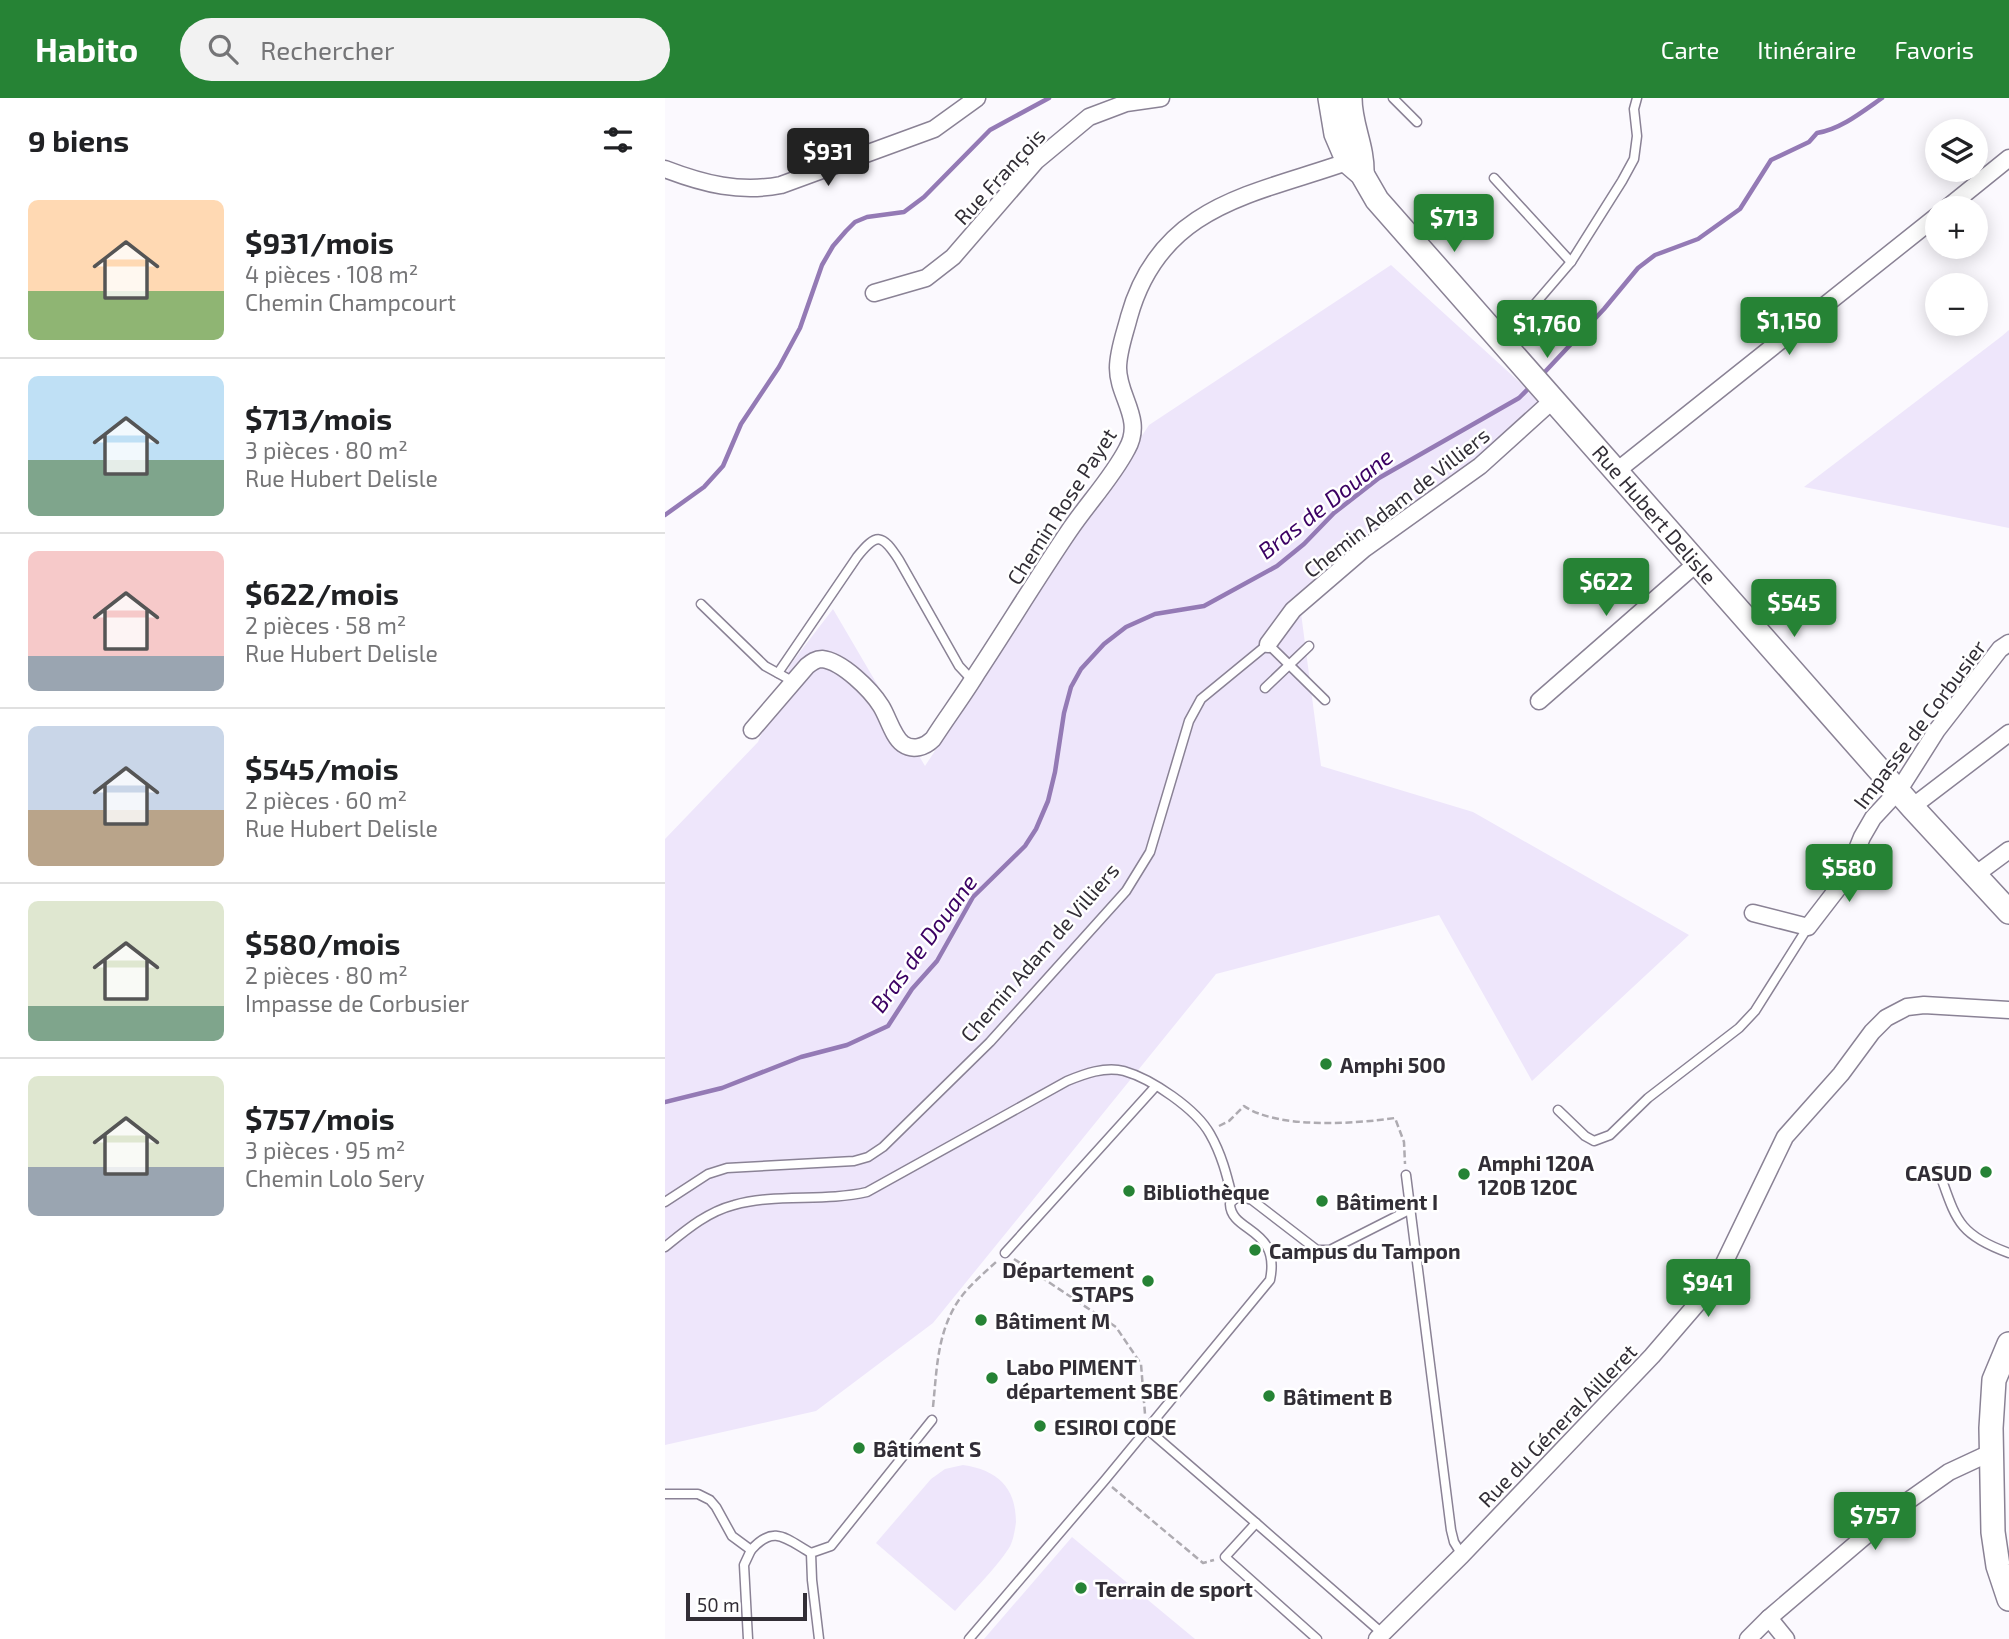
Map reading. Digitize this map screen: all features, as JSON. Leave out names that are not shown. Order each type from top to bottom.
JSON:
[{"type":"main road","name":"Rue Hubert Delisle","points":[[1330,98],[1336,134],[1358,164],[1377,200],[1905,798],[2009,912]]},
{"type":"main road","name":"Rue Hubert Delisle","points":[[1350,98],[1358,164]]},
{"type":"main road","points":[[2009,1344],[1994,1380],[1991,1428],[1991,1492],[1995,1549],[2009,1600]]},
{"type":"street","points":[[665,169],[695,181],[734,189],[781,185],[934,129],[977,98]]},
{"type":"street","name":"Rue François","points":[[874,293],[926,278],[953,257],[1036,161],[1089,117],[1126,103],[1161,98]]},
{"type":"street","points":[[1962,196],[2009,159]]},
{"type":"street","name":"Chemin Rose Payet","points":[[752,730],[815,660],[823,659],[835,663],[857,679],[879,702],[899,740],[905,745],[927,745],[933,740],[1069,530],[1128,449],[1133,433],[1133,416],[1119,379],[1118,367],[1133,301],[1155,260],[1172,240],[1217,207],[1259,189],[1358,164]]},
{"type":"street","points":[[1618,470],[1925,226]]},
{"type":"street","name":"Chemin Adam de Villiers","points":[[1268,644],[1293,610],[1364,549],[1480,466],[1550,396]]},
{"type":"street","points":[[1539,701],[1698,562]]},
{"type":"street","name":"Impasse de Corbusier","points":[[1808,927],[1845,879],[1873,818],[1905,798],[1937,730],[2000,649],[2009,643]]},
{"type":"street","points":[[1905,798],[2009,733]]},
{"type":"street","points":[[1975,876],[2009,850]]},
{"type":"street","points":[[1753,913],[1808,927]]},
{"type":"street","name":"Rue du Géneral Ailleret","points":[[1379,1636],[1462,1555],[1652,1356],[1714,1284],[1785,1137],[1842,1074],[1872,1032],[1886,1018],[1907,1007],[1924,1004],[2009,1010]]},
{"type":"street","points":[[1748,1639],[1898,1508],[1949,1472],[1992,1452]]},
{"type":"street","points":[[1769,1618],[1786,1639]]},
{"type":"lane","points":[[1393,98],[1417,122]]},
{"type":"lane","points":[[1508,349],[1571,261],[1634,159],[1637,136],[1634,109],[1637,98]]},
{"type":"lane","points":[[1494,178],[1571,261]]},
{"type":"lane","points":[[778,674],[862,550],[874,538],[881,538],[899,560],[959,666],[973,681]]},
{"type":"lane","points":[[701,604],[765,666],[794,682]]},
{"type":"lane","points":[[1268,644],[1325,700]]},
{"type":"lane","name":"Chemin Adam de Villiers","points":[[665,1202],[708,1174],[727,1168],[854,1161],[868,1157],[883,1147],[990,1042],[1126,891],[1150,852],[1189,721],[1201,699],[1268,644]]},
{"type":"lane","points":[[1265,688],[1309,646]]},
{"type":"lane","points":[[1558,1111],[1585,1136],[1599,1140],[1610,1135],[1648,1098],[1739,1028],[1755,1011],[1808,927]]},
{"type":"lane","points":[[665,1247],[705,1217],[733,1205],[867,1192],[1085,1073],[1100,1070],[1123,1071],[1186,1105],[1208,1131],[1224,1162],[1233,1200],[1230,1204],[1232,1213],[1266,1244],[1272,1255],[1270,1280],[969,1639]]},
{"type":"lane","points":[[1005,1253],[1156,1087]]},
{"type":"lane","points":[[1938,1169],[1956,1217],[1966,1231],[1979,1241],[2009,1253]]},
{"type":"lane","points":[[1406,1175],[1451,1530],[1462,1555]]},
{"type":"lane","points":[[1233,1200],[1243,1197],[1252,1200],[1317,1250],[1330,1250],[1411,1209]]},
{"type":"lane","points":[[748,1639],[744,1565],[751,1550],[761,1539],[771,1534],[781,1536],[811,1553],[831,1546],[932,1420]]},
{"type":"lane","points":[[1146,1428],[1256,1523],[1379,1636]]},
{"type":"lane","points":[[665,1494],[698,1494],[710,1500],[732,1536],[751,1550]]},
{"type":"lane","points":[[1256,1523],[1225,1557],[1318,1639]]},
{"type":"lane","points":[[811,1553],[819,1639]]},
{"type":"path","points":[[1208,1131],[1229,1121],[1244,1106],[1256,1114],[1309,1124],[1361,1123],[1395,1118],[1404,1142],[1406,1175]]},
{"type":"path","points":[[932,1420],[939,1344],[946,1325],[961,1298],[1005,1253],[1116,1327],[1141,1364],[1146,1428]]},
{"type":"path","points":[[1105,1480],[1203,1563],[1225,1557]]},
{"type":"shaded area","points":[[1391,265],[1547,407],[1301,613],[1321,766],[1473,812],[1689,935],[1532,1081],[1439,915],[1216,974],[933,1323],[816,1411],[665,1445],[665,839],[758,742],[790,665],[833,609],[925,766],[1149,425]]},
{"type":"shaded area","points":[[2009,330],[2009,528],[1804,487],[2002,336]]},
{"type":"shaded area","points":[[963,1465],[986,1471],[1002,1482],[1013,1499],[1016,1522],[1009,1548],[955,1611],[876,1543],[931,1479],[945,1469]]},
{"type":"shaded area","name":"Terrain de sport","points":[[1072,1537],[1195,1639],[984,1639]]},
{"type":"waterway","points":[[665,515],[704,487],[723,466],[741,424],[779,367],[800,328],[822,265],[846,231],[855,222],[867,217],[904,212],[924,197],[990,130],[1049,98]]},
{"type":"waterway","name":"Bras de Douane","points":[[1541,376],[1604,309],[1638,268],[1655,255],[1698,239],[1740,209],[1771,160],[1809,142],[1817,133],[1843,124],[1882,98]]},
{"type":"waterway","name":"Bras de Douane","points":[[665,1102],[722,1088],[801,1057],[847,1045],[888,1026],[912,989],[937,961],[973,897],[1025,846],[1036,829],[1048,801],[1071,687],[1081,669],[1104,644],[1126,627],[1155,614],[1204,606],[1277,566],[1304,544],[1334,513],[1379,478],[1519,398],[1530,387]]},
{"type":"place","name":"Amphi 500","points":[[1326,1064]]},
{"type":"place","name":"CASUD","points":[[1986,1172]]},
{"type":"place","name":"Amphi 120A 120B 120C","points":[[1464,1174]]},
{"type":"place","name":"Bibliothèque","points":[[1129,1191]]},
{"type":"place","name":"Bâtiment I","points":[[1322,1201]]},
{"type":"place","name":"Campus du Tampon","points":[[1255,1250]]},
{"type":"place","name":"Département STAPS","points":[[1148,1281]]},
{"type":"place","name":"Bâtiment M","points":[[981,1320]]},
{"type":"place","name":"Labo PIMENT département SBE","points":[[992,1378]]},
{"type":"place","name":"Bâtiment B","points":[[1269,1396]]},
{"type":"place","name":"ESIROI CODE","points":[[1040,1426]]},
{"type":"place","name":"Bâtiment S","points":[[859,1448]]},
{"type":"place","name":"Terrain de sport","points":[[1081,1588]]}]
